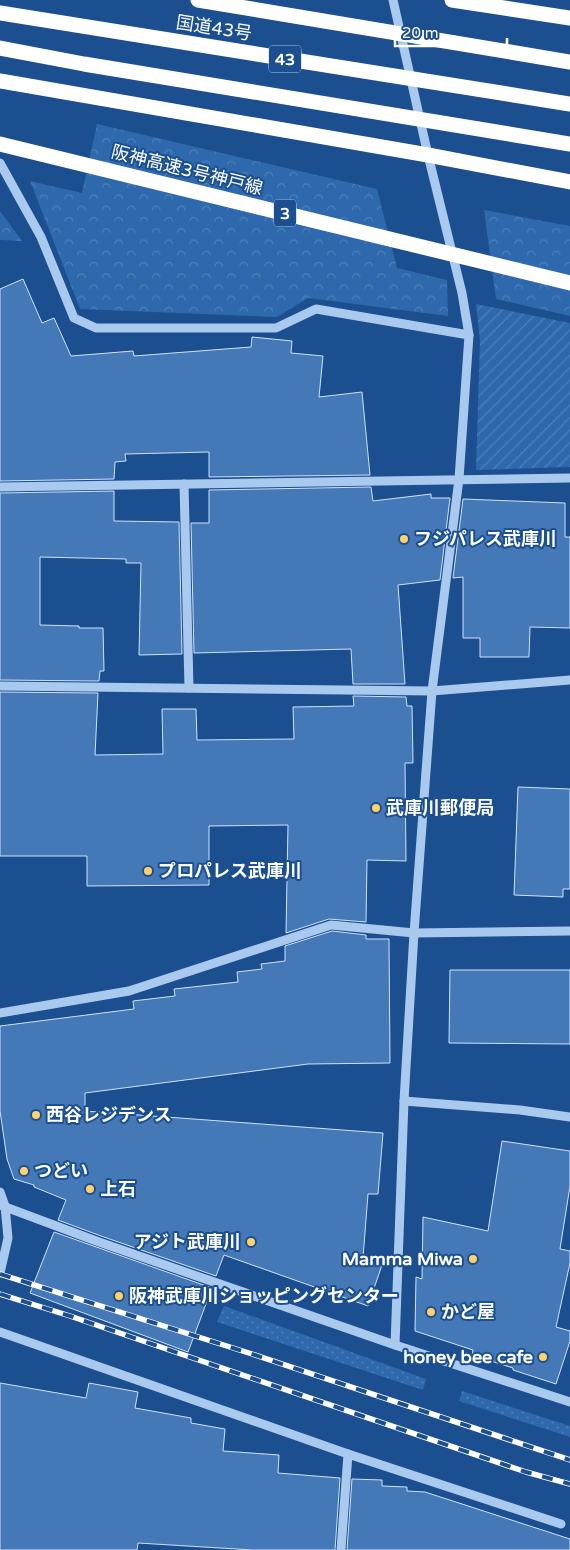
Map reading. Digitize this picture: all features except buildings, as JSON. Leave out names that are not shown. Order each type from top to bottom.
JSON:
[{"type":"highway","name":"国道43号","points":[[198,0],[570,62]]},
{"type":"highway","points":[[452,0],[570,18]]},
{"type":"highway","name":"国道43号","points":[[0,13],[570,104]]},
{"type":"highway","points":[[0,48],[84,64],[570,144]]},
{"type":"highway","points":[[0,81],[428,155],[570,182]]},
{"type":"highway","name":"阪神高速3号神戸線","points":[[0,138],[570,276]]},
{"type":"highway","name":"阪神高速3号神戸線","points":[[0,144],[570,283]]},
{"type":"street","points":[[393,0],[462,294],[469,335],[459,480],[432,691],[414,933],[404,1101],[395,1345]]},
{"type":"street","points":[[0,163],[41,237],[74,318],[96,328],[276,328],[316,309],[469,335]]},
{"type":"street","points":[[0,487],[570,478]]},
{"type":"street","points":[[184,484],[189,688]]},
{"type":"street","points":[[0,686],[432,691],[570,680]]},
{"type":"street","points":[[0,1013],[129,992],[331,925],[414,933],[570,931]]},
{"type":"street","points":[[404,1101],[520,1110],[570,1117]]},
{"type":"street","points":[[0,1192],[8,1238],[0,1273]]},
{"type":"street","points":[[2,1206],[99,1242],[395,1345],[570,1402]]},
{"type":"street","points":[[0,1332],[348,1454],[561,1524]]},
{"type":"street","points":[[341,1550],[348,1454]]},
{"type":"green space","points":[[97,124],[377,189],[397,268],[447,280],[448,316],[308,298],[277,317],[80,309],[30,181],[82,193]]},
{"type":"green space","points":[[484,210],[570,226],[570,316],[496,299]]},
{"type":"green space","points":[[0,211],[22,241],[0,240]]},
{"type":"green space","points":[[476,304],[570,323],[570,467],[476,470],[480,340]]},
{"type":"green space","points":[[224,1306],[426,1379],[423,1390],[217,1322]]},
{"type":"green space","points":[[462,1391],[570,1426],[570,1437],[459,1401]]},
{"type":"railway","points":[[0,1274],[252,1354],[570,1460]]},
{"type":"railway","points":[[0,1294],[70,1316],[526,1472],[570,1484]]},
{"type":"place","name":"フジパレス武庫川","points":[[404,539]]},
{"type":"place","name":"武庫川郵便局","points":[[376,808]]},
{"type":"place","name":"プロパレス武庫川","points":[[148,871]]},
{"type":"place","name":"西谷レジデンス","points":[[36,1115]]},
{"type":"place","name":"つどい","points":[[24,1171]]},
{"type":"place","name":"上石","points":[[90,1189]]},
{"type":"place","name":"アジト武庫川","points":[[251,1242]]},
{"type":"place","name":"Mamma Miwa","points":[[473,1259]]},
{"type":"place","name":"阪神武庫川ショッピングセンター","points":[[119,1296]]},
{"type":"place","name":"かど屋","points":[[431,1312]]},
{"type":"place","name":"honey bee cafe","points":[[543,1357]]}]
